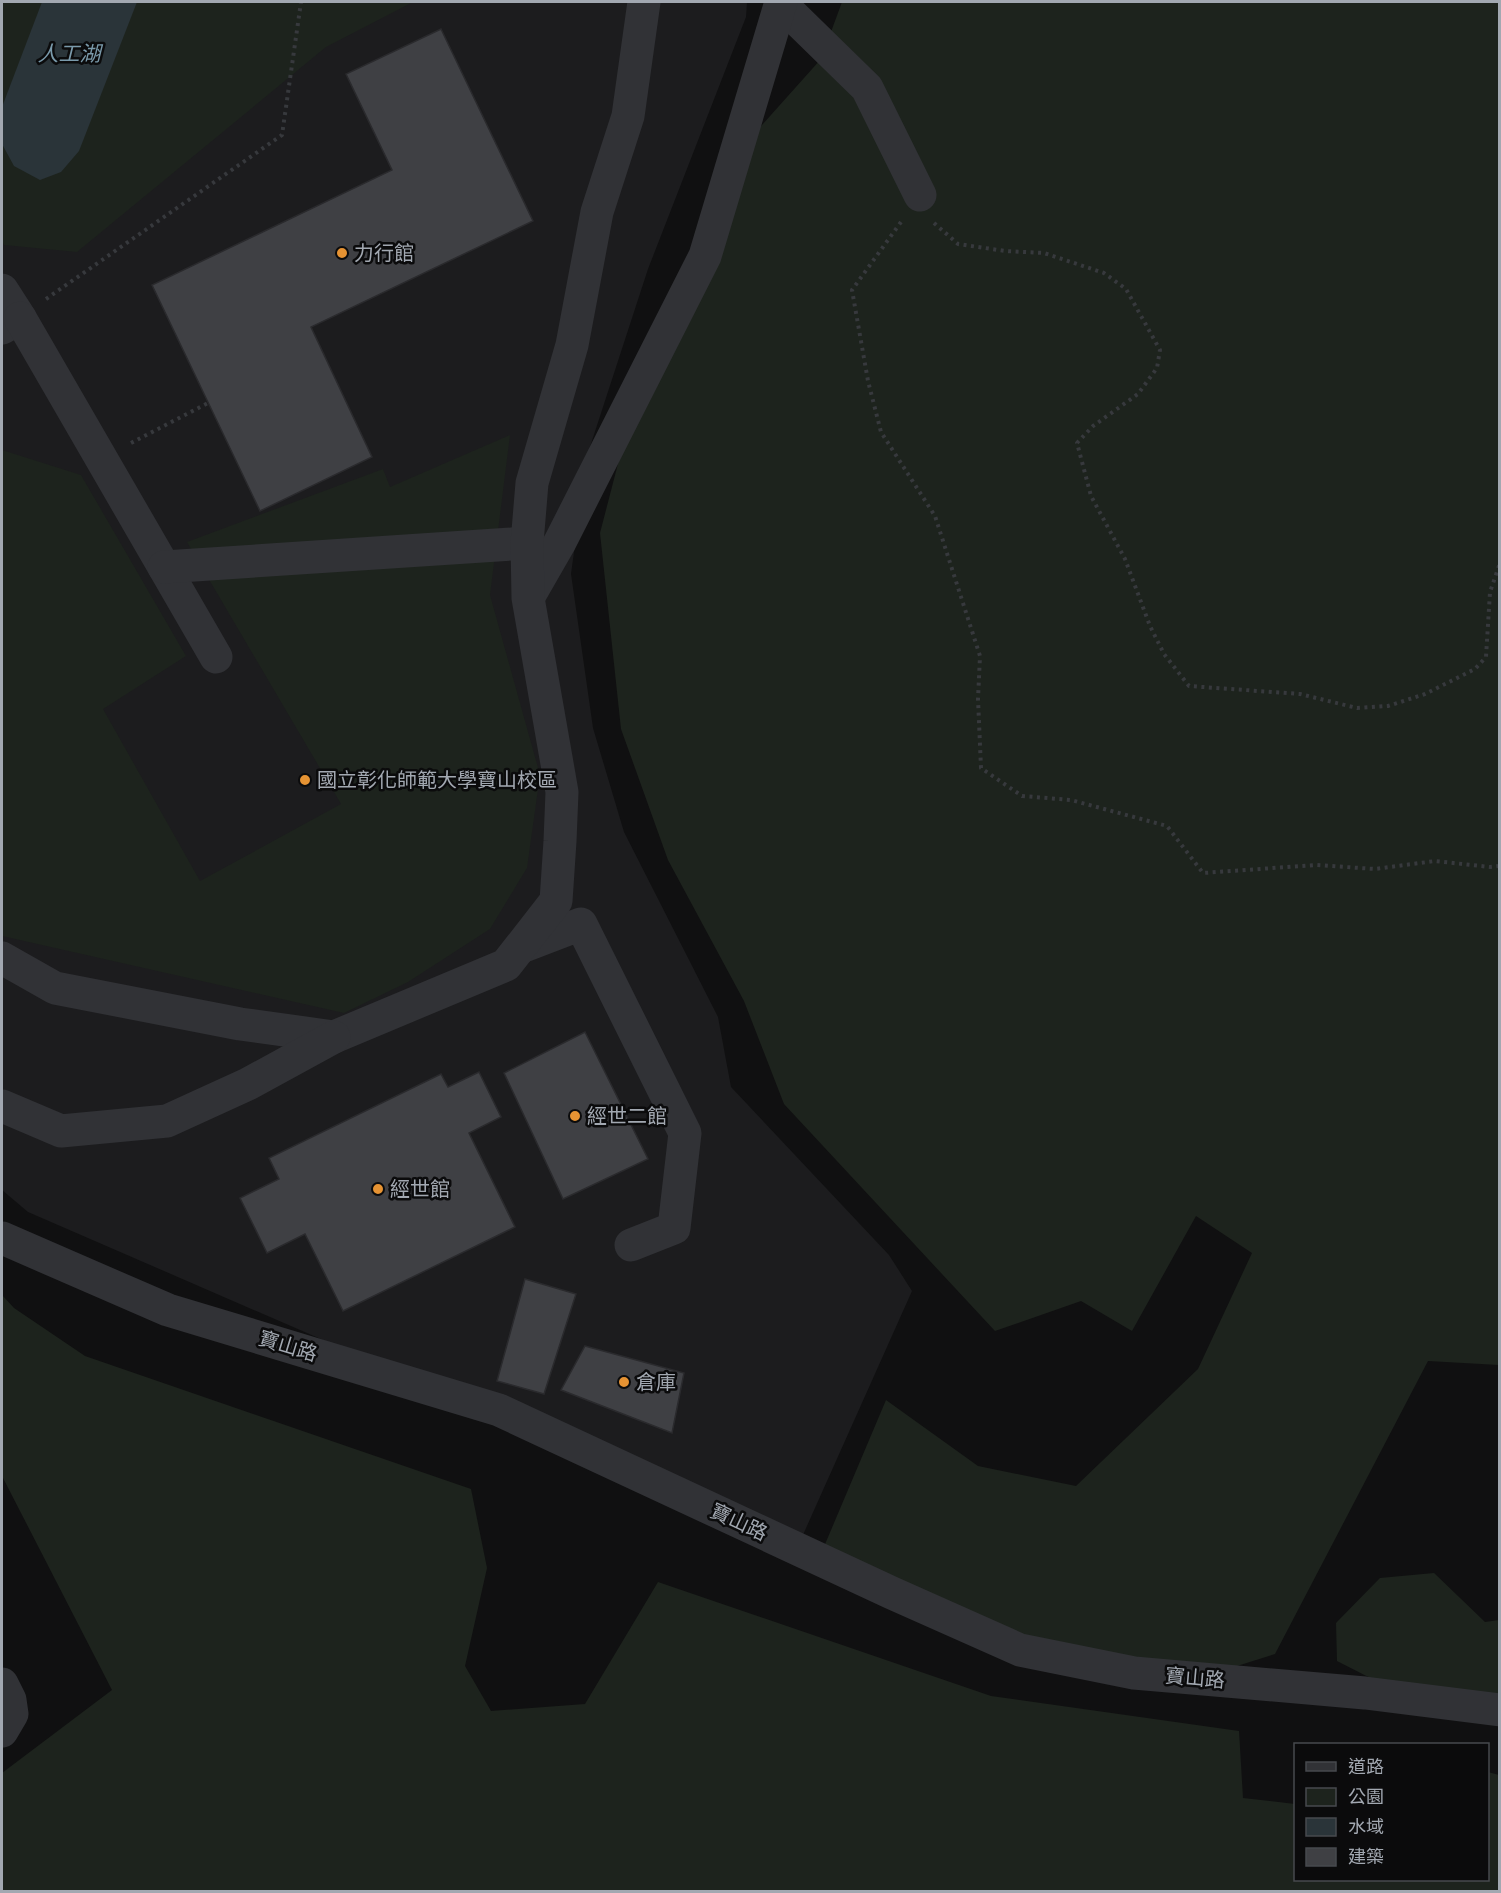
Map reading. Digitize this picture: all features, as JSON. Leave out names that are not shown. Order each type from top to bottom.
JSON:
[{"type":"street","points":[[2,1106],[61,1131],[167,1120],[248,1084],[334,1037],[506,965],[556,901],[562,792],[528,598],[527,543],[532,483],[572,345],[597,212],[628,116],[644,2]]},
{"type":"street","points":[[528,598],[560,542],[705,256],[788,2],[867,88],[920,195]]},
{"type":"street","points":[[2,290],[11,323],[101,458],[216,657]]},
{"type":"street","points":[[164,567],[527,543]]},
{"type":"street","points":[[520,947],[581,924],[685,1133],[674,1228],[631,1245]]},
{"type":"street","points":[[2,958],[55,988],[240,1024],[334,1037]]},
{"type":"street","name":"寶山路","points":[[2,1238],[168,1310],[499,1410],[861,1579],[1020,1650],[1134,1673],[1365,1693],[1500,1710]]},
{"type":"street","points":[[2,1684],[12,1714],[2,1731]]},
{"type":"path","points":[[11,323],[282,135],[301,2]]},
{"type":"path","points":[[1500,563],[1490,592],[1486,657],[1475,669],[1425,694],[1388,706],[1357,708],[1300,694],[1189,686],[1164,654],[1150,626],[1125,559],[1091,496],[1077,443],[1093,426],[1138,394],[1157,368],[1160,350],[1151,330],[1126,289],[1104,273],[1044,253],[1005,251],[958,244],[935,225],[920,195],[852,290],[868,381],[880,432],[935,516],[980,656],[978,699],[981,768],[1022,796],[1071,800],[1167,826],[1203,873],[1316,865],[1375,869],[1435,861],[1500,866]]},
{"type":"path","points":[[101,458],[208,404]]},
{"type":"shaded area","name":"國立彰化師範大學寶山校區","points":[[2,2],[747,2],[746,17],[648,269],[587,456],[571,574],[593,728],[624,832],[718,1017],[731,1087],[889,1255],[912,1291],[798,1546],[28,1212],[2,1190]]},
{"type":"green space","points":[[2,2],[413,2],[326,47],[77,252],[4,245],[2,241]]},
{"type":"green space","points":[[842,2],[1499,2],[1499,1365],[1428,1361],[1275,1654],[1218,1672],[1031,1641],[823,1549],[886,1400],[978,1466],[1076,1486],[1198,1369],[1252,1253],[1196,1216],[1132,1331],[1081,1301],[995,1331],[784,1104],[744,1001],[668,860],[621,729],[600,533],[640,379],[753,135],[821,59]]},
{"type":"green space","points":[[510,435],[490,595],[540,775],[527,868],[490,929],[408,982],[344,1013],[2,936],[2,450],[81,475],[186,656],[103,709],[200,881],[341,804],[187,542],[383,469],[390,487]]},
{"type":"green space","points":[[2,1295],[14,1308],[85,1356],[471,1489],[487,1568],[465,1666],[491,1711],[585,1704],[658,1582],[991,1696],[1239,1731],[1243,1798],[1294,1804],[1294,1881],[1489,1881],[1489,1772],[1499,1775],[1499,1891],[2,1891],[2,1773],[112,1690],[2,1476]]},
{"type":"green space","points":[[1434,1573],[1485,1622],[1499,1620],[1499,1716],[1390,1688],[1337,1661],[1336,1623],[1380,1578]]},
{"type":"water","name":"人工湖","points":[[42,2],[137,2],[79,151],[61,172],[40,180],[14,166],[2,144],[2,107]]},
{"type":"building","name":"力行館","points":[[441,29],[533,221],[311,327],[372,457],[260,511],[152,285],[392,170],[346,74]]},
{"type":"building","name":"經世二館","points":[[585,1032],[648,1159],[563,1199],[504,1073]]},
{"type":"building","name":"經世館","points":[[479,1072],[501,1117],[469,1133],[515,1227],[343,1311],[305,1234],[267,1253],[240,1198],[279,1179],[269,1158],[441,1074],[448,1087]]},
{"type":"building","points":[[525,1279],[576,1294],[544,1394],[497,1381]]},
{"type":"building","name":"倉庫","points":[[585,1346],[684,1373],[672,1433],[561,1390]]},
{"type":"place","name":"力行館","points":[[342,253]]},
{"type":"place","name":"國立彰化師範大學寶山校區","points":[[305,780]]},
{"type":"place","name":"經世二館","points":[[575,1116]]},
{"type":"place","name":"經世館","points":[[378,1189]]},
{"type":"place","name":"倉庫","points":[[624,1382]]}]
